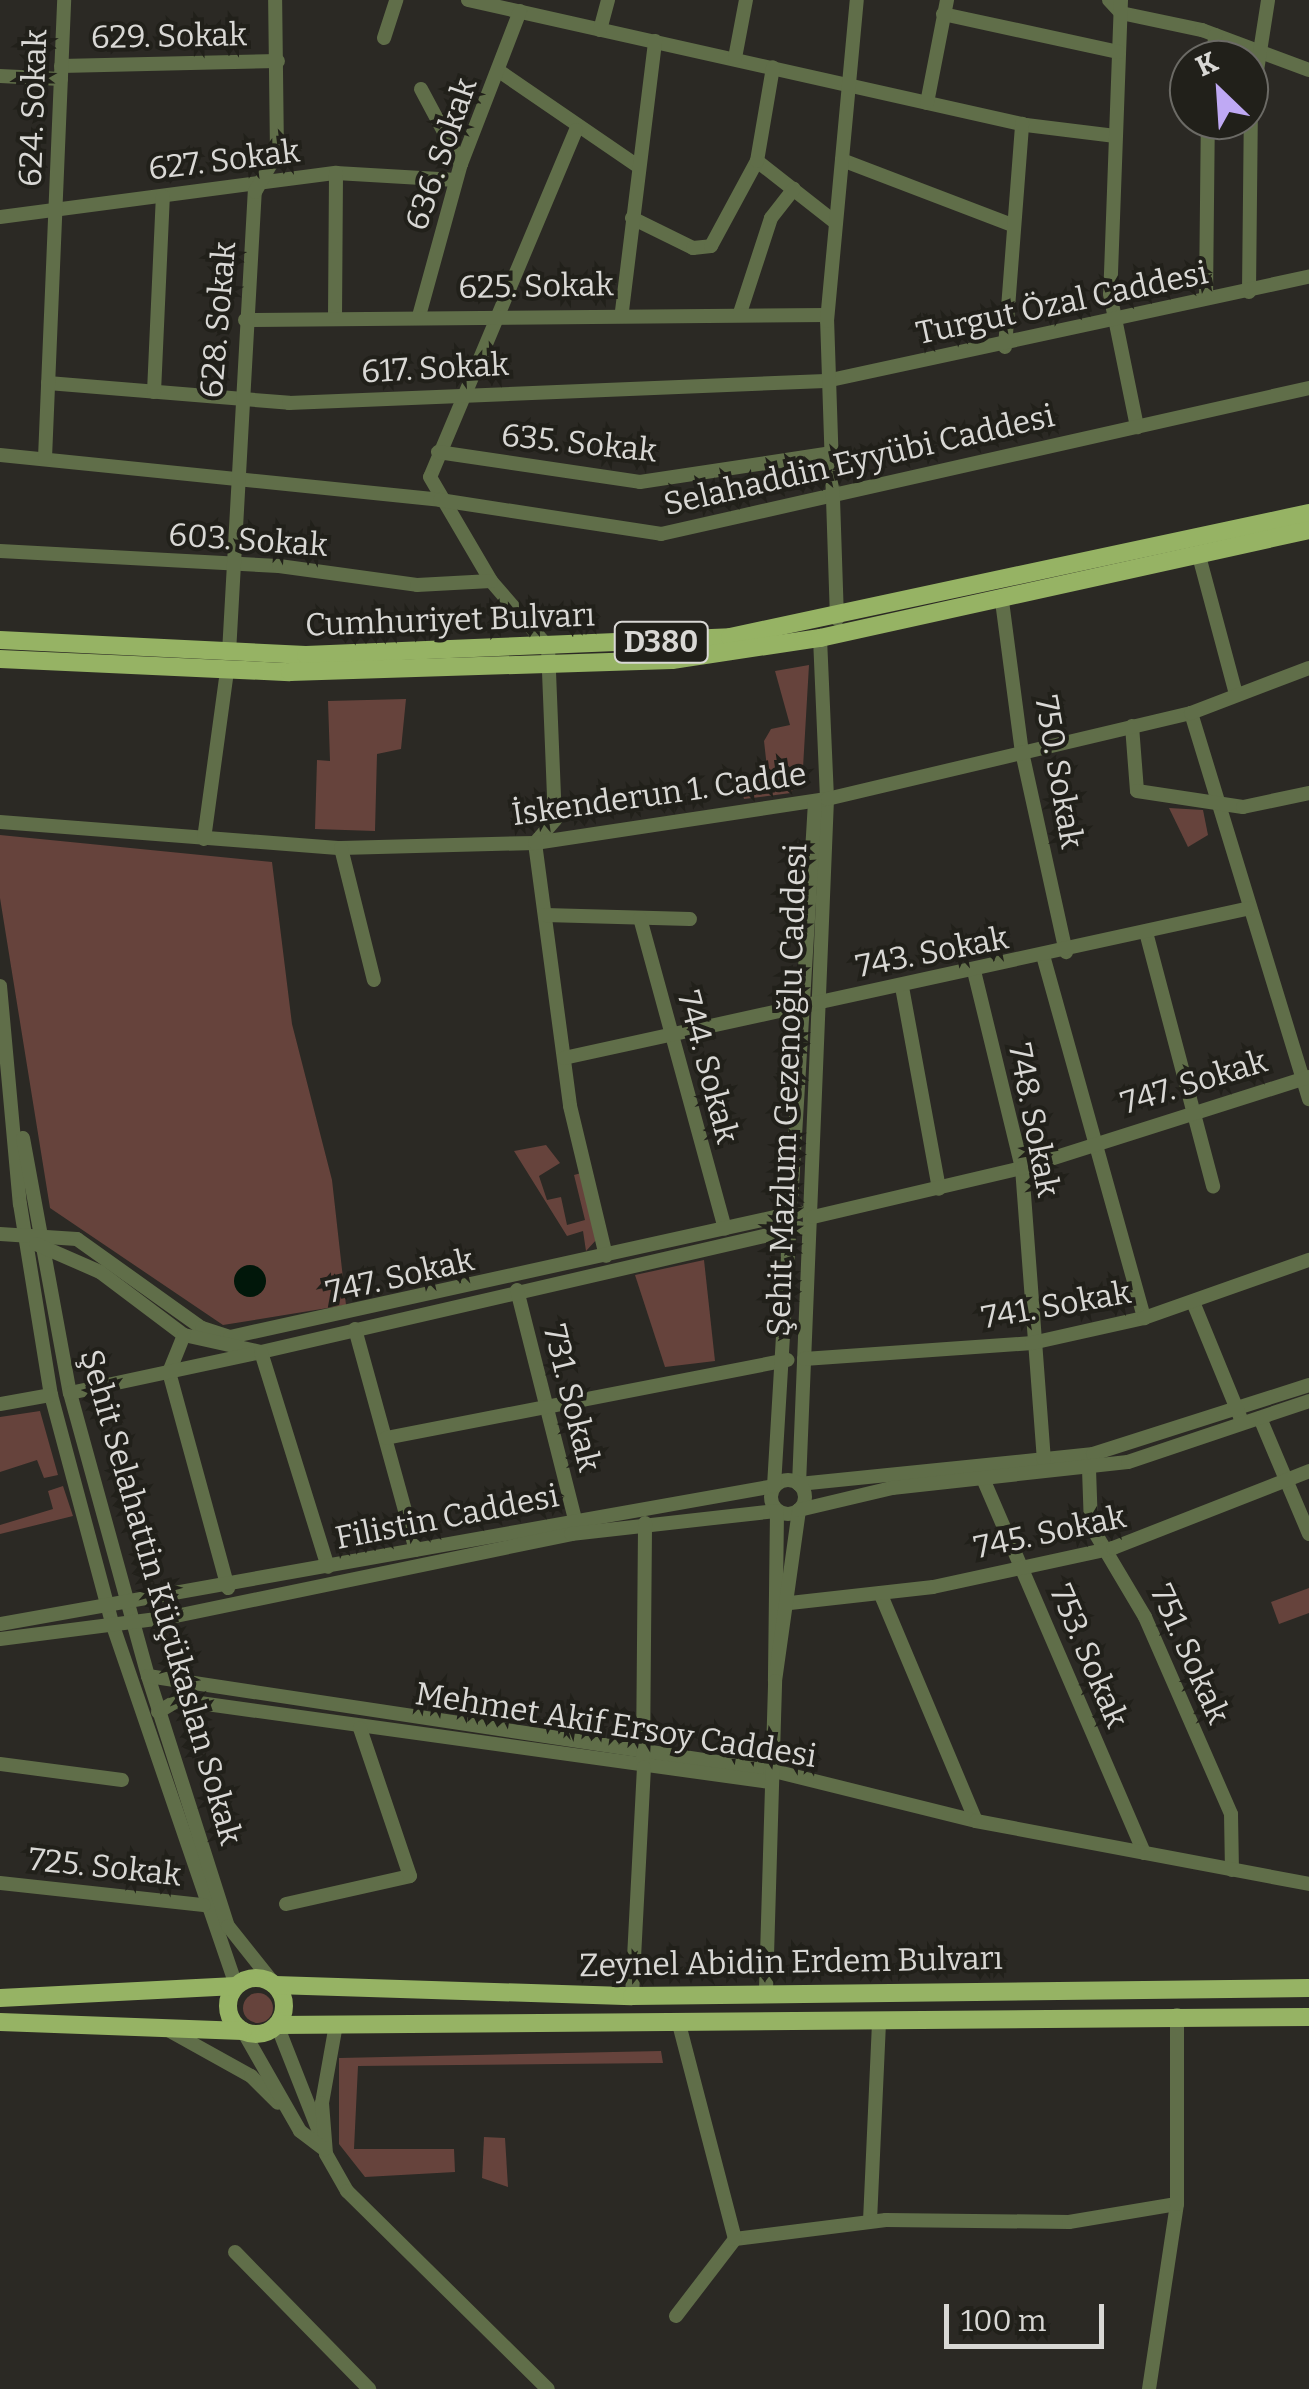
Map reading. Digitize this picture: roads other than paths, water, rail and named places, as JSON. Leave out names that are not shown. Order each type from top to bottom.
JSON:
[{"type":"main road","name":"Cumhuriyet Bulvarı","points":[[0,640],[228,662],[548,648],[837,619],[1309,513]]},
{"type":"main road","name":"Cumhuriyet Bulvarı","points":[[0,660],[551,668],[820,638],[1002,601],[1309,530]]},
{"type":"main road","points":[[0,1998],[236,1986],[251,1978],[275,1985],[284,2009],[277,2025],[243,2031],[0,2022]]},
{"type":"main road","name":"Zeynel Abidin Erdem Bulvarı","points":[[275,1985],[632,1996],[766,1989],[1309,1988]]},
{"type":"main road","points":[[236,1986],[228,2010],[243,2031]]},
{"type":"main road","name":"Zeynel Abidin Erdem Bulvarı","points":[[277,2025],[335,2030],[678,2020],[879,2023],[1177,2015],[1309,2017]]},
{"type":"street","name":"624. Sokak","points":[[45,458],[64,0]]},
{"type":"street","name":"628. Sokak","points":[[204,839],[228,662],[232,483],[246,320],[261,186],[277,153],[275,0]]},
{"type":"street","points":[[384,38],[396,0]]},
{"type":"street","points":[[468,0],[512,5],[600,30],[1022,124],[1115,136]]},
{"type":"street","points":[[600,30],[608,0]]},
{"type":"street","points":[[736,58],[746,0]]},
{"type":"street","points":[[837,619],[835,490],[826,381],[827,315],[852,86],[857,0]]},
{"type":"street","points":[[1109,0],[1232,40]]},
{"type":"street","points":[[1262,40],[1268,0]]},
{"type":"street","name":"636. Sokak","points":[[419,316],[461,164],[499,71],[512,5]]},
{"type":"street","points":[[927,103],[945,7],[1119,52]]},
{"type":"street","points":[[1121,7],[1115,136],[1114,323],[1137,427]]},
{"type":"street","points":[[1215,34],[1215,40]]},
{"type":"street","points":[[622,311],[654,41]]},
{"type":"street","points":[[1269,53],[1309,70]]},
{"type":"street","name":"629. Sokak","points":[[0,76],[278,61]]},
{"type":"street","points":[[632,218],[692,248],[712,246],[757,161],[772,67]]},
{"type":"street","points":[[499,71],[576,130],[638,166]]},
{"type":"street","points":[[420,89],[461,164]]},
{"type":"street","points":[[1005,347],[1010,224],[1022,124]]},
{"type":"street","points":[[576,130],[499,315],[459,392],[430,477],[440,500],[491,581],[548,648],[555,820],[536,843],[564,1058],[606,1256]]},
{"type":"street","points":[[1206,298],[1208,140]]},
{"type":"street","points":[[1249,292],[1250,140]]},
{"type":"street","points":[[842,160],[1010,224]]},
{"type":"street","points":[[757,161],[836,223]]},
{"type":"street","points":[[335,318],[336,173]]},
{"type":"street","name":"627. Sokak","points":[[0,217],[261,186],[336,173],[456,180]]},
{"type":"street","points":[[740,313],[771,218],[794,189]]},
{"type":"street","points":[[154,392],[163,196]]},
{"type":"street","name":"Turgut Özal Caddesi","points":[[826,381],[1005,347],[1206,298],[1309,278]]},
{"type":"street","name":"625. Sokak","points":[[246,320],[622,311],[827,315]]},
{"type":"street","name":"617. Sokak","points":[[48,383],[238,402],[826,381]]},
{"type":"street","name":"Selahaddin Eyyübi Caddesi","points":[[0,455],[232,483],[440,500],[660,534],[835,490],[1309,388]]},
{"type":"street","name":"635. Sokak","points":[[438,452],[640,482],[832,453]]},
{"type":"street","name":"603. Sokak","points":[[0,552],[230,563],[417,585],[491,581]]},
{"type":"street","points":[[1200,556],[1236,694]]},
{"type":"street","name":"750. Sokak","points":[[1002,601],[1022,752],[1066,952]]},
{"type":"street","name":"Şehit Mazlum Gezenoğlu Caddesi","points":[[777,1511],[774,1486],[787,1360],[821,800],[820,638]]},
{"type":"street","name":"İskenderun 1. Cadde","points":[[0,822],[341,848],[536,843],[821,800],[1192,712],[1309,668]]},
{"type":"street","points":[[1192,712],[1309,1099]]},
{"type":"street","points":[[1132,726],[1137,791],[1244,807],[1309,793]]},
{"type":"street","points":[[341,848],[374,980]]},
{"type":"street","name":"743. Sokak","points":[[564,1058],[810,1004],[1044,959],[1250,908]]},
{"type":"street","points":[[545,915],[690,919]]},
{"type":"street","name":"744. Sokak","points":[[640,918],[725,1229]]},
{"type":"street","points":[[1147,936],[1187,1113],[1212,1186]]},
{"type":"street","points":[[1044,959],[1144,1318]]},
{"type":"street","name":"748. Sokak","points":[[974,971],[1022,1168],[1032,1343],[1044,1460]]},
{"type":"street","name":"Şehit Selahattin Küçükaslan Sokak","points":[[0,987],[25,1239],[50,1396],[111,1615],[204,1905],[236,1986]]},
{"type":"street","points":[[902,987],[938,1189]]},
{"type":"street","name":"Şehit Mazlum Gezenoğlu Caddesi","points":[[800,1510],[813,1217],[810,1004]]},
{"type":"street","name":"747. Sokak","points":[[0,1234],[25,1239],[77,1239],[202,1328],[230,1337],[794,1213],[813,1217],[938,1189],[1022,1168],[1305,1078]]},
{"type":"street","name":"Şehit Selahattin Küçükaslan Sokak","points":[[12,1088],[70,1393],[158,1712],[228,1926],[275,1985]]},
{"type":"street","points":[[70,1393],[792,1230],[813,1217]]},
{"type":"street","points":[[42,1236],[184,1335],[260,1352]]},
{"type":"street","name":"741. Sokak","points":[[804,1359],[1032,1343],[1144,1318],[1309,1260]]},
{"type":"street","name":"731. Sokak","points":[[517,1290],[575,1520]]},
{"type":"street","points":[[1192,1302],[1241,1418]]},
{"type":"street","points":[[355,1328],[416,1550]]},
{"type":"street","points":[[184,1335],[169,1372],[228,1588]]},
{"type":"street","points":[[260,1352],[328,1568]]},
{"type":"street","points":[[386,1438],[787,1360]]},
{"type":"street","points":[[775,1680],[790,1603],[800,1510],[892,1488],[1090,1469],[1241,1418],[1309,1385]]},
{"type":"street","points":[[0,1404],[50,1396]]},
{"type":"street","points":[[799,1484],[1044,1460],[1241,1418],[1260,1418],[1309,1400]]},
{"type":"street","points":[[1260,1418],[1309,1534]]},
{"type":"street","name":"751. Sokak","points":[[1090,1469],[1088,1512],[1100,1546],[1145,1617],[1230,1814],[1232,1870]]},
{"type":"street","name":"745. Sokak","points":[[790,1603],[882,1595],[1162,1534],[1309,1471]]},
{"type":"street","name":"753. Sokak","points":[[984,1481],[1144,1853]]},
{"type":"street","name":"Filistin Caddesi","points":[[130,1603],[228,1588],[575,1520],[799,1484]]},
{"type":"street","name":"Filistin Caddesi","points":[[134,1620],[645,1524],[800,1510]]},
{"type":"street","points":[[766,1989],[777,1511]]},
{"type":"street","points":[[632,1996],[643,1762],[645,1524]]},
{"type":"street","points":[[882,1595],[976,1821]]},
{"type":"street","points":[[0,1639],[111,1615],[130,1603]]},
{"type":"street","points":[[0,1624],[111,1615],[134,1620]]},
{"type":"street","name":"Mehmet Akif Ersoy Caddesi","points":[[148,1676],[643,1762],[770,1776],[976,1821],[1309,1884]]},
{"type":"street","points":[[158,1712],[178,1700],[360,1728],[643,1762]]},
{"type":"street","points":[[286,1904],[410,1876],[360,1728]]},
{"type":"street","points":[[0,1764],[122,1780]]},
{"type":"street","name":"725. Sokak","points":[[0,1883],[204,1905]]},
{"type":"street","points":[[1149,2389],[1177,2204],[1177,2015]]},
{"type":"street","points":[[678,2020],[735,2238]]},
{"type":"street","points":[[870,2221],[879,2023]]},
{"type":"street","points":[[277,2025],[326,2154],[347,2191],[548,2389]]},
{"type":"street","points":[[163,2027],[251,2076],[326,2154]]},
{"type":"street","points":[[326,2154],[321,2077],[335,2030]]},
{"type":"street","points":[[243,2031],[292,2119]]},
{"type":"street","points":[[676,2316],[735,2238],[870,2221],[1069,2222],[1177,2204]]},
{"type":"street","points":[[235,2252],[370,2389]]}]
